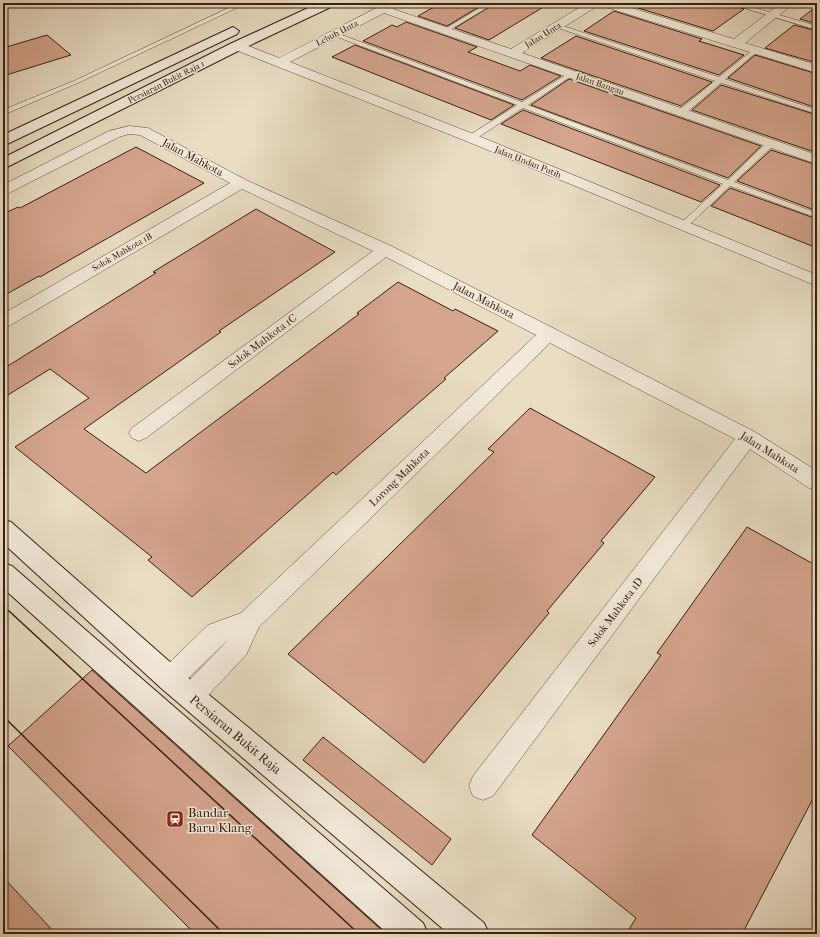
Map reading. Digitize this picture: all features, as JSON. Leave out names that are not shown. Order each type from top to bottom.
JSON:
[{"type":"street","name":"Persiaran Bukit Raja 1","points":[[3,164],[236,46],[329,3]]},
{"type":"street","name":"Lebuh Unta","points":[[279,63],[395,3]]},
{"type":"street","name":"Jalan Unta","points":[[512,54],[595,3]]},
{"type":"street","points":[[603,3],[817,69]]},
{"type":"street","points":[[736,44],[788,3]]},
{"type":"street","name":"Jalan Bangau","points":[[383,9],[817,160]]},
{"type":"street","name":"Persiaran Bukit Raja 1","points":[[3,141],[246,25]]},
{"type":"street","name":"Jalan Undan Putih","points":[[236,46],[471,138],[817,281]]},
{"type":"street","name":"Jalan Mahkota","points":[[3,191],[114,134],[129,130],[143,131],[241,183],[385,250],[549,333],[748,437],[817,482]]},
{"type":"street","name":"Solok Mahkota 1B","points":[[3,322],[241,183]]},
{"type":"street","name":"Solok Mahkota 1C","points":[[139,433],[385,250]]},
{"type":"street","name":"Lorong Mahkota","points":[[181,687],[237,647],[250,620],[549,333]]},
{"type":"street","name":"Solok Mahkota 1D","points":[[483,786],[748,437]]},
{"type":"street","name":"Persiaran Bukit Raja","points":[[3,529],[181,687],[472,934]]},
{"type":"street","points":[[3,573],[15,591],[412,934]]},
{"type":"lane","points":[[3,113],[78,81],[244,3]]},
{"type":"lane","points":[[446,30],[492,3]]},
{"type":"lane","points":[[731,3],[817,28]]},
{"type":"lane","points":[[557,26],[817,112]]},
{"type":"lane","points":[[334,34],[817,216]]},
{"type":"lane","points":[[682,112],[756,50]]},
{"type":"lane","points":[[471,138],[571,74]]},
{"type":"lane","points":[[683,226],[770,144]]},
{"type":"building","points":[[441,3],[485,3],[447,26],[418,16]]},
{"type":"building","points":[[496,3],[550,3],[489,40],[455,28]]},
{"type":"building","points":[[727,3],[744,9],[713,31],[625,4]]},
{"type":"building","points":[[817,6],[817,24],[800,19]]},
{"type":"building","points":[[614,11],[702,39],[699,41],[744,55],[719,75],[584,31]]},
{"type":"building","points":[[406,22],[477,47],[468,52],[520,71],[530,65],[561,76],[522,100],[363,41],[392,25],[397,27]]},
{"type":"building","points":[[794,25],[817,31],[817,63],[765,48]]},
{"type":"building","points":[[47,35],[71,55],[3,76],[3,48]]},
{"type":"building","points":[[576,36],[712,82],[681,106],[541,58]]},
{"type":"building","points":[[355,45],[514,105],[491,120],[332,57]]},
{"type":"building","points":[[755,55],[817,74],[817,108],[728,78]]},
{"type":"building","points":[[569,79],[761,146],[728,178],[531,105]]},
{"type":"building","points":[[721,85],[817,115],[817,153],[692,110]]},
{"type":"building","points":[[523,110],[720,185],[701,202],[501,124]]},
{"type":"building","points":[[136,147],[204,183],[40,277],[39,276],[3,296],[3,214],[18,207],[20,208]]},
{"type":"building","points":[[771,150],[817,165],[817,211],[737,181]]},
{"type":"building","points":[[730,188],[817,219],[817,248],[711,206]]},
{"type":"building","points":[[256,209],[335,252],[219,331],[221,332],[84,429],[146,473],[359,314],[357,313],[398,282],[453,311],[455,309],[498,331],[444,378],[446,379],[336,475],[333,472],[192,597],[148,560],[152,557],[15,447],[89,398],[50,369],[3,398],[3,369],[156,273],[153,272]]},
{"type":"building","points":[[530,408],[655,477],[601,541],[604,543],[547,611],[549,613],[424,763],[288,654],[494,452],[488,449]]},
{"type":"building","points":[[747,527],[817,566],[817,791],[742,934],[626,934],[636,918],[532,835],[661,655],[657,653]]},
{"type":"building","name":"Bandar Baru Klang","points":[[92,670],[386,934],[195,934],[8,746]]},
{"type":"building","points":[[323,737],[451,839],[432,865],[303,760]]},
{"type":"building","points":[[3,877],[56,934],[3,934]]},
{"type":"tram line","points":[[3,605],[9,611]]},
{"type":"tram line","points":[[9,611],[359,934]]},
{"type":"tram line","points":[[3,716],[224,934]]},
{"type":"place","name":"Bandar Baru Klang","points":[[175,819]]}]
